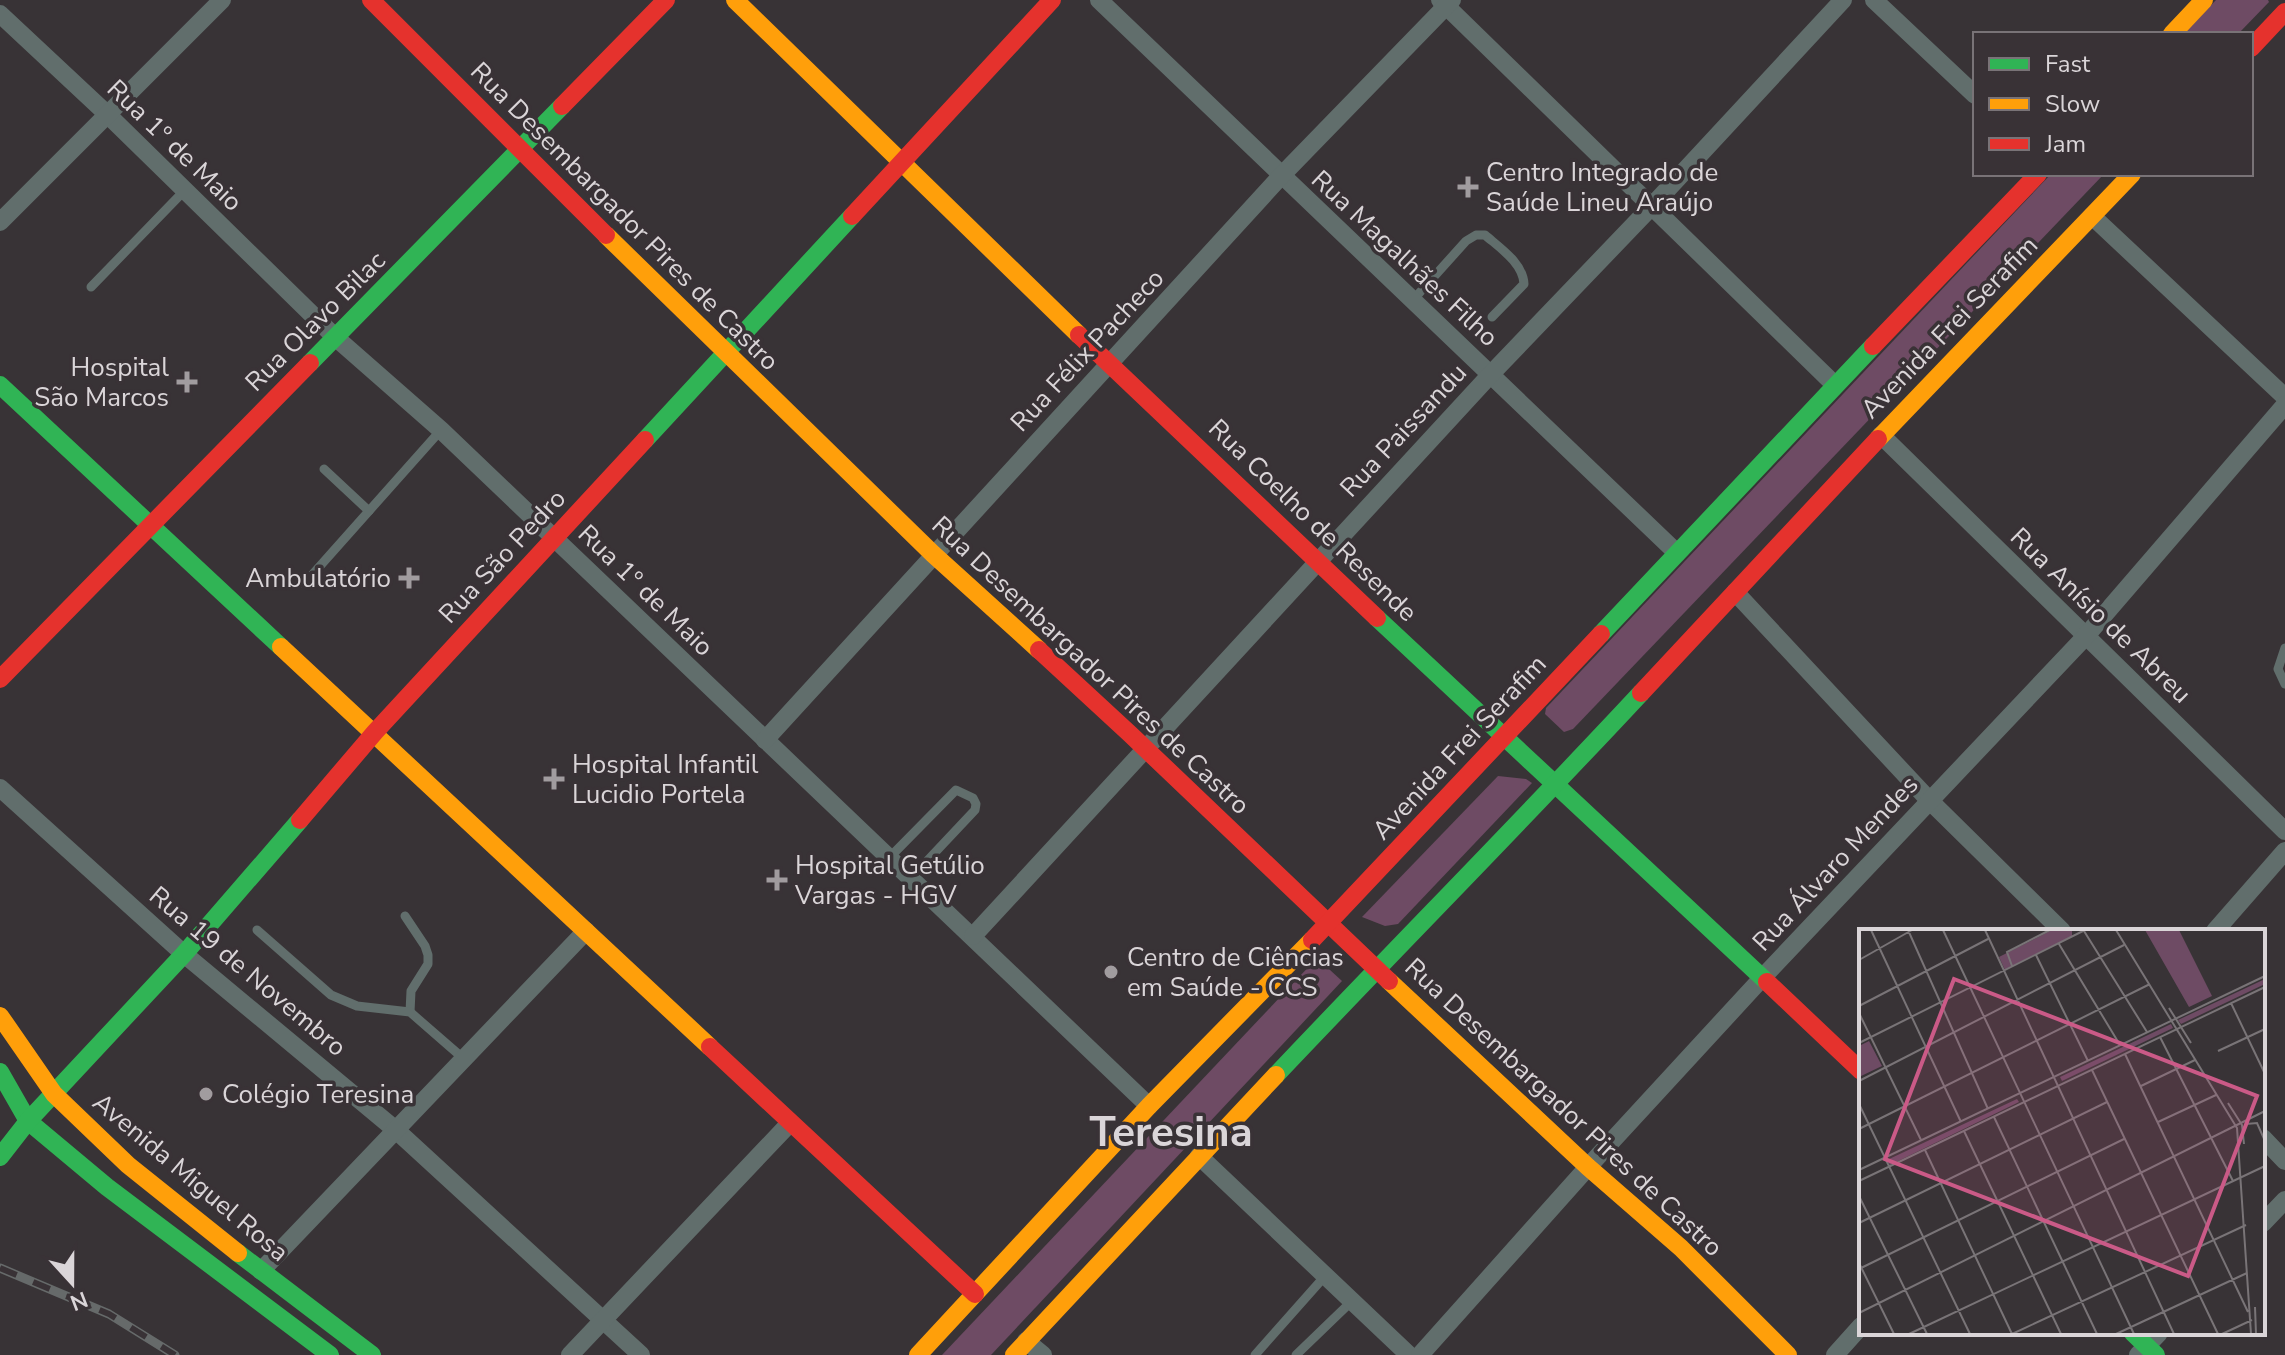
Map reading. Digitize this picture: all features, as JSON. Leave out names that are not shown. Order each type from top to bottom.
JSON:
[{"type":"main road","name":"Rua Desembargador Pires de Castro","points":[[371,0],[933,554],[1146,750],[1588,1167],[1681,1248],[1788,1355]]},
{"type":"main road","name":"Rua Olavo Bilac","points":[[0,679],[666,0]]},
{"type":"main road","name":"Rua Coelho de Resende","points":[[735,0],[901,165],[1504,738],[1859,1069]]},
{"type":"main road","name":"Rua São Pedro","points":[[0,1157],[8,1139],[184,954],[375,732],[1052,0]]},
{"type":"main road","points":[[2174,32],[2204,0]]},
{"type":"main road","points":[[2253,46],[2285,12]]},
{"type":"main road","name":"Avenida Frei Serafim","points":[[918,1355],[1149,1106],[1327,924],[2036,176]]},
{"type":"main road","name":"Avenida Frei Serafim","points":[[1020,1348],[1376,969],[1555,785],[1881,435],[2130,176]]},
{"type":"main road","points":[[0,385],[975,1294]]},
{"type":"main road","name":"Avenida Miguel Rosa","points":[[0,1016],[54,1094],[128,1165],[372,1355]]},
{"type":"main road","name":"Avenida Miguel Rosa","points":[[0,1072],[28,1121],[107,1187],[330,1355]]},
{"type":"street","points":[[0,222],[222,0]]},
{"type":"street","name":"Rua Magalhães Filho","points":[[1099,0],[1677,553]]},
{"type":"street","name":"Rua Paissandu","points":[[973,936],[1491,374],[1843,0]]},
{"type":"street","points":[[1874,0],[1973,93]]},
{"type":"street","points":[[1446,2],[1835,385]]},
{"type":"street","name":"Rua Félix Pacheco","points":[[765,740],[1281,176],[1446,2]]},
{"type":"street","name":"Rua 1º de Maio","points":[[0,14],[335,337],[441,430],[1149,1106]]},
{"type":"street","points":[[2092,216],[2285,397]]},
{"type":"street","name":"Rua Álvaro Mendes","points":[[1420,1355],[1763,977],[2085,637],[2285,405]]},
{"type":"street","name":"Rua Anísio de Abreu","points":[[1881,435],[2285,831]]},
{"type":"street","points":[[1735,592],[1929,800],[2060,929]]},
{"type":"street","name":"Rua 19 de Novembro","points":[[0,788],[184,954],[397,1131],[641,1355]]},
{"type":"street","points":[[2217,929],[2285,851]]},
{"type":"street","points":[[261,1271],[586,931]]},
{"type":"street","points":[[570,1355],[790,1123]]},
{"type":"street","points":[[2265,1140],[2285,1161]]},
{"type":"street","points":[[1199,1156],[1409,1355]]},
{"type":"street","points":[[2265,1221],[2285,1200]]},
{"type":"street","points":[[1835,1355],[1859,1328]]},
{"type":"street","points":[[1020,1348],[1043,1355]]},
{"type":"lane","points":[[91,287],[185,190]]},
{"type":"lane","points":[[1413,300],[1466,241],[1476,235],[1485,235],[1524,275],[1524,284],[1492,317]]},
{"type":"lane","points":[[304,584],[441,430]]},
{"type":"lane","points":[[324,469],[369,511]]},
{"type":"lane","points":[[2285,648],[2278,669],[2285,684]]},
{"type":"lane","points":[[890,857],[956,790],[973,798],[975,810],[911,878]]},
{"type":"lane","points":[[405,916],[428,955],[428,964],[411,991],[410,1012]]},
{"type":"lane","points":[[257,930],[331,995],[343,1002],[410,1012],[464,1059]]},
{"type":"lane","points":[[1255,1355],[1325,1276]]},
{"type":"lane","points":[[1296,1355],[1352,1301]]},
{"type":"shaded area","points":[[2216,0],[2269,2],[2240,32],[2186,32]]},
{"type":"shaded area","points":[[2049,176],[2102,176],[1573,729],[1564,732],[1545,714],[1546,708]]},
{"type":"shaded area","points":[[1498,776],[1526,779],[1532,783],[1398,924],[1385,926],[1362,917]]},
{"type":"shaded area","points":[[1317,958],[1342,981],[991,1355],[942,1355]]},
{"type":"railway","points":[[0,1268],[109,1314],[175,1355]]},
{"type":"traffic: fast","points":[[310,363],[562,106]]},
{"type":"traffic: fast","points":[[645,440],[852,216]]},
{"type":"traffic: fast","points":[[1601,634],[1873,346]]},
{"type":"traffic: fast","points":[[0,385],[281,647]]},
{"type":"traffic: fast","points":[[1377,618],[1767,982]]},
{"type":"traffic: fast","points":[[1276,1075],[1641,693]]},
{"type":"traffic: fast","points":[[0,1157],[28,1121],[184,954],[300,820]]},
{"type":"traffic: fast","points":[[0,1072],[28,1121],[107,1187],[330,1355]]},
{"type":"traffic: fast","points":[[238,1253],[372,1355]]},
{"type":"traffic: fast","points":[[2135,1335],[2156,1355]]},
{"type":"traffic: slow","points":[[735,0],[1079,335]]},
{"type":"traffic: slow","points":[[2174,32],[2204,0]]},
{"type":"traffic: slow","points":[[1878,439],[2130,176]]},
{"type":"traffic: slow","points":[[606,235],[933,554],[1039,650]]},
{"type":"traffic: slow","points":[[281,647],[710,1047]]},
{"type":"traffic: slow","points":[[918,1355],[1149,1106],[1312,940]]},
{"type":"traffic: slow","points":[[1389,981],[1588,1167],[1681,1248],[1788,1355]]},
{"type":"traffic: slow","points":[[0,1016],[54,1094],[128,1165],[238,1253]]},
{"type":"traffic: slow","points":[[1014,1355],[1276,1075]]},
{"type":"traffic: jam","points":[[371,0],[606,235]]},
{"type":"traffic: jam","points":[[562,106],[666,0]]},
{"type":"traffic: jam","points":[[852,216],[1052,0]]},
{"type":"traffic: jam","points":[[2253,46],[2285,12]]},
{"type":"traffic: jam","points":[[1873,346],[2036,176]]},
{"type":"traffic: jam","points":[[1079,335],[1377,618]]},
{"type":"traffic: jam","points":[[0,679],[310,363]]},
{"type":"traffic: jam","points":[[1641,693],[1878,439]]},
{"type":"traffic: jam","points":[[300,820],[375,732],[645,440]]},
{"type":"traffic: jam","points":[[1312,940],[1601,634]]},
{"type":"traffic: jam","points":[[1039,650],[1389,981]]},
{"type":"traffic: jam","points":[[1767,982],[1859,1069]]},
{"type":"traffic: jam","points":[[710,1047],[975,1294]]},
{"type":"place","name":"Centro Integrado de Saúde Lineu Araújo","points":[[1468,187]]},
{"type":"place","name":"Hospital São Marcos","points":[[187,382]]},
{"type":"place","name":"Ambulatório","points":[[409,578]]},
{"type":"place","name":"Hospital Infantil Lucidio Portela","points":[[554,779]]},
{"type":"place","name":"Hospital Getúlio Vargas - HGV","points":[[777,880]]},
{"type":"place","name":"Centro de Ciências em Saúde - CCS","points":[[1111,972]]},
{"type":"place","name":"Colégio Teresina","points":[[206,1094]]},
{"type":"district","name":"Teresina","points":[[1171,1131]]}]
